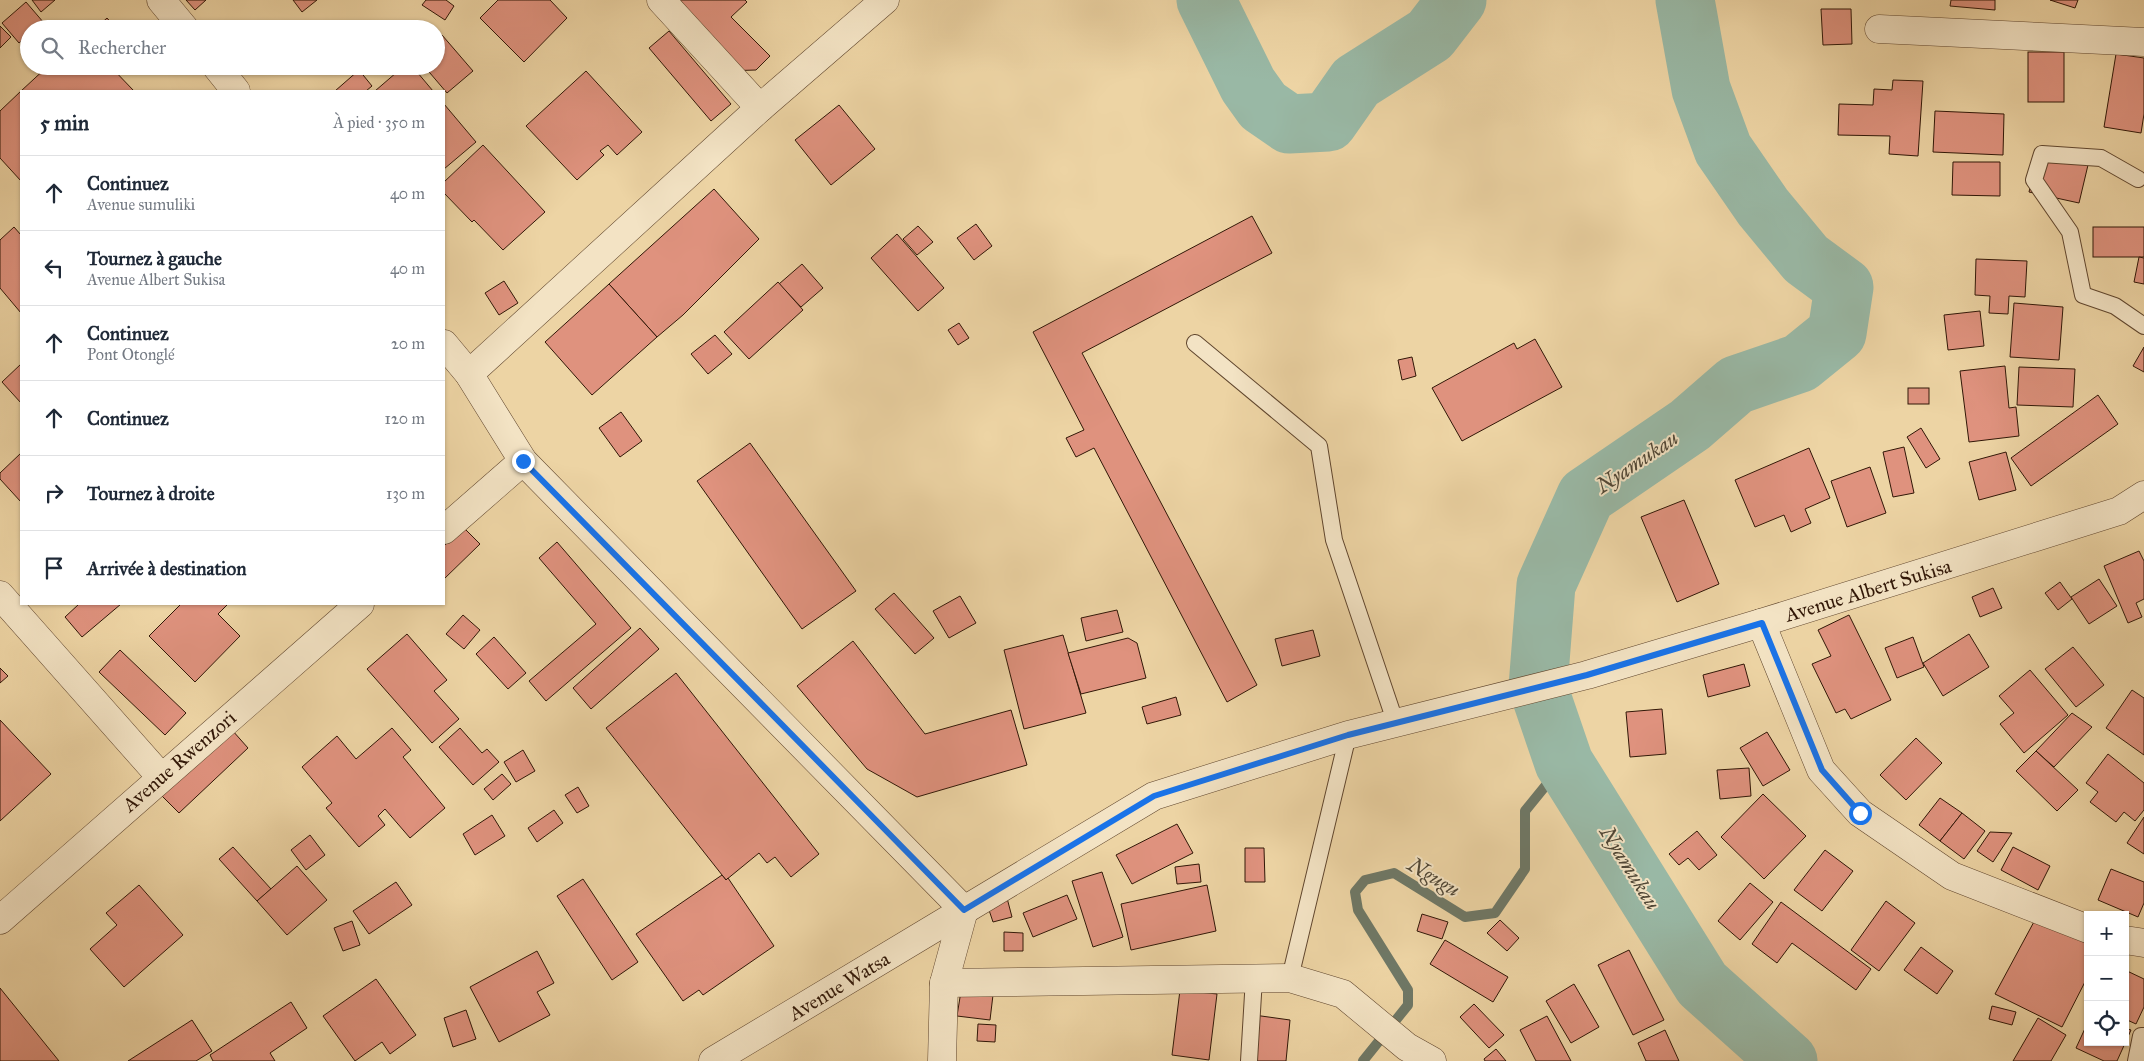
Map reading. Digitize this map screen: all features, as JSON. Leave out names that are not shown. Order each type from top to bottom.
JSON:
[{"type":"street","points":[[161,0],[178,20]]},
{"type":"street","points":[[661,0],[760,108]]},
{"type":"street","points":[[469,374],[760,108],[885,0]]},
{"type":"street","points":[[1879,29],[2144,42]]},
{"type":"street","points":[[223,75],[235,90]]},
{"type":"street","points":[[445,345],[469,374],[523,461],[964,910],[944,983],[942,1061]]},
{"type":"street","points":[[445,529],[523,461]]},
{"type":"street","name":"Avenue Albert Sukisa","points":[[1348,735],[1587,675],[1762,623],[2119,511],[2144,495]]},
{"type":"street","points":[[0,596],[161,777]]},
{"type":"street","name":"Avenue Rwenzori","points":[[0,920],[359,605]]},
{"type":"street","points":[[1762,623],[1822,770],[1860,813],[1952,876],[2084,927]]},
{"type":"street","name":"Avenue Watsa","points":[[713,1061],[1154,796],[1348,735]]},
{"type":"street","points":[[2129,941],[2144,943]]},
{"type":"street","points":[[944,983],[1290,978],[1344,994],[1407,1047],[1432,1061]]},
{"type":"lane","points":[[2138,179],[2101,158],[2042,154],[2034,180],[2070,232],[2083,295],[2115,306],[2144,326]]},
{"type":"lane","points":[[1195,343],[1319,446],[1334,540],[1396,724]]},
{"type":"lane","points":[[1290,978],[1348,735]]},
{"type":"lane","points":[[1249,1061],[1254,978]]},
{"type":"lane","points":[[2136,1061],[2141,1036],[2144,1036]]},
{"type":"building","points":[[32,0],[55,0],[41,12]]},
{"type":"building","points":[[186,0],[206,0],[195,10]]},
{"type":"building","points":[[293,0],[317,0],[302,12]]},
{"type":"building","points":[[426,0],[446,0],[454,6],[445,20],[422,5]]},
{"type":"building","points":[[498,0],[550,0],[567,18],[524,62],[480,18]]},
{"type":"building","points":[[680,0],[745,0],[747,2],[731,17],[770,56],[756,70],[723,71],[669,16],[683,3]]},
{"type":"building","points":[[1951,0],[1995,0],[1995,10],[1950,6]]},
{"type":"building","points":[[2050,0],[2078,0],[2075,8]]},
{"type":"building","points":[[26,2],[41,20],[20,20],[19,43],[2,23]]},
{"type":"building","points":[[1821,9],[1851,9],[1852,44],[1823,45]]},
{"type":"building","points":[[0,26],[11,37],[0,48]]},
{"type":"building","points":[[669,31],[731,104],[711,121],[649,48]]},
{"type":"building","points":[[445,38],[473,71],[447,93],[432,75],[445,75]]},
{"type":"building","points":[[2028,52],[2064,52],[2064,102],[2028,102]]},
{"type":"building","points":[[2116,54],[2144,58],[2144,114],[2141,133],[2104,127]]},
{"type":"building","points":[[586,71],[642,132],[617,155],[608,145],[600,151],[604,155],[577,180],[526,126]]},
{"type":"building","points":[[38,75],[119,75],[133,90],[22,90]]},
{"type":"building","points":[[353,75],[363,75],[372,86],[367,90],[336,90]]},
{"type":"building","points":[[394,75],[420,75],[432,90],[376,90]]},
{"type":"building","points":[[1893,80],[1923,81],[1918,156],[1889,154],[1890,136],[1838,135],[1839,104],[1873,105],[1874,89],[1892,90]]},
{"type":"building","points":[[20,92],[20,180],[0,158],[0,111]]},
{"type":"building","points":[[445,105],[476,142],[445,168]]},
{"type":"building","points":[[839,105],[875,149],[831,185],[795,140]]},
{"type":"building","points":[[1935,111],[2004,114],[2003,155],[1933,152]]},
{"type":"building","points":[[483,145],[545,212],[503,250],[445,194],[445,181]]},
{"type":"building","points":[[2038,153],[2088,165],[2079,203],[2029,192]]},
{"type":"building","points":[[1953,162],[2000,162],[2000,196],[1952,195]]},
{"type":"building","points":[[714,189],[759,239],[683,315],[657,337],[609,284]]},
{"type":"building","points":[[1252,216],[1272,253],[1082,353],[1257,685],[1227,702],[1094,448],[1076,457],[1066,438],[1084,430],[1033,332]]},
{"type":"building","points":[[976,224],[992,246],[974,260],[957,238]]},
{"type":"building","points":[[918,226],[933,242],[917,255],[903,239]]},
{"type":"building","points":[[14,227],[20,234],[20,312],[0,288],[0,240]]},
{"type":"building","points":[[2093,227],[2144,227],[2144,257],[2093,257]]},
{"type":"building","points":[[897,234],[944,288],[918,311],[871,258]]},
{"type":"building","points":[[2139,257],[2144,258],[2144,284],[2134,282]]},
{"type":"building","points":[[1976,259],[2027,261],[2025,297],[2009,296],[2008,314],[1989,313],[1990,296],[1975,295]]},
{"type":"building","points":[[802,264],[823,288],[801,307],[779,284]]},
{"type":"building","points":[[504,281],[518,303],[499,315],[485,293]]},
{"type":"building","points":[[778,282],[803,310],[749,359],[724,332]]},
{"type":"building","points":[[609,284],[657,337],[592,395],[545,342]]},
{"type":"building","points":[[2014,303],[2063,307],[2059,360],[2010,357]]},
{"type":"building","points":[[1980,311],[1984,346],[1948,350],[1944,315]]},
{"type":"building","points":[[959,323],[969,338],[958,345],[948,330]]},
{"type":"building","points":[[715,335],[732,354],[708,374],[691,354]]},
{"type":"building","points":[[1535,339],[1562,387],[1462,441],[1432,388],[1514,343],[1517,349]]},
{"type":"building","points":[[2144,347],[2144,372],[2133,366]]},
{"type":"building","points":[[1412,357],[1416,376],[1402,380],[1398,360]]},
{"type":"building","points":[[20,365],[20,402],[2,382]]},
{"type":"building","points":[[2005,366],[2009,408],[2016,407],[2019,436],[1969,442],[1960,371]]},
{"type":"building","points":[[2019,367],[2075,369],[2073,407],[2017,405]]},
{"type":"building","points":[[1908,388],[1929,388],[1929,404],[1908,404]]},
{"type":"building","points":[[2098,395],[2118,424],[2031,486],[2011,458]]},
{"type":"building","points":[[621,412],[642,441],[620,457],[599,428]]},
{"type":"building","points":[[1921,428],[1940,459],[1926,468],[1907,437]]},
{"type":"building","points":[[750,443],[856,591],[802,629],[697,481]]},
{"type":"building","points":[[1904,447],[1914,493],[1893,497],[1883,452]]},
{"type":"building","points":[[1809,448],[1830,498],[1805,509],[1811,523],[1791,532],[1784,515],[1755,527],[1735,480]]},
{"type":"building","points":[[2006,452],[2016,490],[1979,500],[1969,462]]},
{"type":"building","points":[[20,454],[20,501],[0,479],[0,473]]},
{"type":"building","points":[[1870,467],[1886,513],[1847,527],[1831,481]]},
{"type":"building","points":[[1684,500],[1719,584],[1677,602],[1641,517]]},
{"type":"building","points":[[463,527],[480,544],[445,578],[445,545]]},
{"type":"building","points":[[557,542],[631,628],[546,701],[529,681],[596,624],[539,558]]},
{"type":"building","points":[[2139,551],[2144,561],[2144,599],[2136,603],[2142,617],[2128,623],[2104,566]]},
{"type":"building","points":[[2099,579],[2117,606],[2089,624],[2071,597]]},
{"type":"building","points":[[2060,582],[2072,599],[2058,610],[2045,593]]},
{"type":"building","points":[[1993,588],[2002,608],[1980,617],[1972,597]]},
{"type":"building","points":[[894,593],[934,638],[915,654],[875,609]]},
{"type":"building","points":[[960,596],[976,623],[949,638],[933,611]]},
{"type":"building","points":[[78,605],[120,605],[82,637],[65,617]]},
{"type":"building","points":[[180,605],[227,605],[218,614],[240,636],[195,682],[149,636]]},
{"type":"building","points":[[1117,610],[1123,632],[1086,641],[1081,618]]},
{"type":"building","points":[[463,615],[480,630],[464,649],[446,634]]},
{"type":"building","points":[[1849,615],[1891,700],[1851,719],[1845,709],[1836,713],[1812,664],[1831,656],[1818,630]]},
{"type":"building","points":[[640,628],[659,649],[591,709],[573,688]]},
{"type":"building","points":[[1313,630],[1320,656],[1282,666],[1275,639]]},
{"type":"building","points":[[407,634],[447,680],[434,691],[459,719],[432,743],[367,669]]},
{"type":"building","points":[[1969,634],[1989,667],[1943,696],[1923,663]]},
{"type":"building","points":[[1063,635],[1086,713],[1024,729],[1004,650]]},
{"type":"building","points":[[494,637],[526,673],[508,689],[476,654]]},
{"type":"building","points":[[1913,637],[1924,667],[1897,678],[1885,648]]},
{"type":"building","points":[[1128,638],[1137,643],[1146,678],[1081,694],[1068,653]]},
{"type":"building","points":[[853,641],[925,734],[1011,710],[1027,765],[917,797],[867,769],[797,686]]},
{"type":"building","points":[[2073,647],[2104,685],[2076,707],[2045,669]]},
{"type":"building","points":[[120,650],[186,713],[165,735],[99,672]]},
{"type":"building","points":[[1744,664],[1750,686],[1708,697],[1703,675]]},
{"type":"building","points":[[0,668],[8,676],[0,683]]},
{"type":"building","points":[[2030,670],[2068,715],[2024,753],[2000,724],[2014,713],[1999,696]]},
{"type":"building","points":[[676,673],[819,854],[791,877],[775,857],[767,863],[759,853],[726,880],[606,728]]},
{"type":"building","points":[[2132,690],[2144,698],[2144,755],[2106,728]]},
{"type":"building","points":[[1176,697],[1181,715],[1147,724],[1142,707]]},
{"type":"building","points":[[1662,709],[1666,754],[1630,757],[1626,712]]},
{"type":"building","points":[[2072,713],[2092,727],[2054,767],[2036,751]]},
{"type":"building","points":[[0,720],[51,774],[0,821]]},
{"type":"building","points":[[392,728],[411,750],[403,757],[445,808],[410,838],[385,809],[378,816],[385,825],[359,847],[326,808],[332,803],[302,767],[337,736],[356,759]]},
{"type":"building","points":[[460,728],[482,753],[487,749],[499,762],[473,785],[439,747]]},
{"type":"building","points":[[232,730],[248,748],[179,813],[162,796]]},
{"type":"building","points":[[1767,732],[1790,770],[1763,786],[1740,748]]},
{"type":"building","points":[[1916,738],[1942,763],[1906,800],[1880,775]]},
{"type":"building","points":[[523,750],[535,771],[516,782],[504,762]]},
{"type":"building","points":[[2036,751],[2078,790],[2057,811],[2016,771]]},
{"type":"building","points":[[2108,754],[2144,783],[2144,810],[2135,821],[2124,812],[2116,822],[2090,802],[2098,792],[2086,783]]},
{"type":"building","points":[[1749,768],[1751,796],[1720,799],[1717,770]]},
{"type":"building","points":[[502,774],[511,784],[493,800],[484,789]]},
{"type":"building","points":[[578,787],[589,806],[577,813],[565,795]]},
{"type":"building","points":[[1763,794],[1806,836],[1764,879],[1721,837]]},
{"type":"building","points":[[1940,798],[1962,813],[1940,841],[1919,825]]},
{"type":"building","points":[[554,810],[563,823],[537,842],[528,828]]},
{"type":"building","points":[[1962,813],[1985,831],[1964,859],[1940,841]]},
{"type":"building","points":[[492,815],[505,836],[475,855],[463,834]]},
{"type":"building","points":[[2144,817],[2144,854],[2127,843]]},
{"type":"building","points":[[1177,824],[1193,853],[1132,884],[1116,855]]},
{"type":"building","points":[[1697,831],[1717,855],[1699,870],[1688,858],[1679,865],[1669,854]]},
{"type":"building","points":[[1990,832],[2012,833],[1993,862],[1977,851]]},
{"type":"building","points":[[310,835],[325,855],[306,870],[291,850]]},
{"type":"building","points":[[233,847],[271,889],[257,901],[219,859]]},
{"type":"building","points":[[2013,847],[2050,866],[2038,890],[2001,870]]},
{"type":"building","points":[[1245,848],[1264,848],[1265,882],[1245,882]]},
{"type":"building","points":[[1825,850],[1853,871],[1822,911],[1794,890]]},
{"type":"building","points":[[1199,864],[1201,882],[1177,884],[1175,867]]},
{"type":"building","points":[[297,866],[327,900],[287,935],[257,901]]},
{"type":"building","points":[[2111,869],[2144,882],[2144,903],[2138,917],[2129,913],[2129,911],[2124,911],[2098,900]]},
{"type":"building","points":[[1102,872],[1123,937],[1093,947],[1072,881]]},
{"type":"building","points":[[722,875],[726,880],[728,878],[774,946],[703,995],[699,990],[683,1001],[636,934]]},
{"type":"building","points":[[583,879],[638,962],[612,980],[557,896]]},
{"type":"building","points":[[396,882],[412,905],[369,934],[353,911]]},
{"type":"building","points":[[1750,883],[1773,902],[1740,940],[1718,921]]},
{"type":"building","points":[[139,885],[183,935],[124,987],[90,949],[117,925],[106,913]]},
{"type":"building","points":[[1207,885],[1216,931],[1131,950],[1121,904]]},
{"type":"building","points":[[1067,895],[1077,919],[1033,937],[1023,913]]},
{"type":"building","points":[[1007,898],[1012,917],[993,922],[987,904]]},
{"type":"building","points":[[1886,901],[1915,923],[1879,971],[1851,950]]},
{"type":"building","points":[[1781,902],[1871,969],[1856,990],[1792,943],[1777,963],[1752,944]]},
{"type":"building","points":[[1422,914],[1448,922],[1442,939],[1417,931]]},
{"type":"building","points":[[2036,918],[2084,942],[2084,984],[2062,1027],[1995,994]]},
{"type":"building","points":[[1500,920],[1519,938],[1507,951],[1487,933]]},
{"type":"building","points":[[352,921],[360,945],[343,951],[334,928]]},
{"type":"building","points":[[1004,932],[1023,933],[1023,951],[1004,951]]},
{"type":"building","points":[[1445,940],[1508,977],[1493,1002],[1430,964]]},
{"type":"building","points":[[1921,947],[1953,971],[1937,994],[1904,970]]},
{"type":"building","points":[[1629,950],[1664,1020],[1633,1035],[1598,965]]},
{"type":"building","points":[[537,951],[554,983],[537,992],[550,1015],[499,1042],[470,987]]},
{"type":"building","points":[[2129,972],[2144,979],[2144,1007],[2136,1024],[2129,1021]]},
{"type":"building","points":[[376,979],[416,1035],[390,1054],[382,1042],[355,1061],[323,1016]]},
{"type":"building","points":[[1574,984],[1599,1027],[1571,1043],[1546,1001]]},
{"type":"building","points":[[0,988],[59,1061],[0,1061]]},
{"type":"building","points":[[1180,990],[1217,994],[1209,1060],[1172,1055]]},
{"type":"building","points":[[961,991],[993,995],[990,1020],[957,1016]]},
{"type":"building","points":[[291,1002],[307,1028],[270,1053],[275,1061],[213,1061],[210,1055]]},
{"type":"building","points":[[1474,1004],[1504,1035],[1489,1048],[1460,1017]]},
{"type":"building","points":[[1992,1006],[2016,1012],[2012,1025],[1989,1019]]},
{"type":"building","points":[[466,1010],[476,1039],[453,1047],[444,1018]]},
{"type":"building","points":[[1254,1015],[1290,1020],[1286,1061],[1248,1061]]},
{"type":"building","points":[[1547,1016],[1571,1061],[1536,1061],[1520,1030]]},
{"type":"building","points":[[2038,1018],[2066,1035],[2051,1061],[2013,1061]]},
{"type":"building","points":[[192,1020],[212,1051],[196,1061],[128,1061]]},
{"type":"building","points":[[978,1024],[996,1025],[995,1042],[977,1041]]},
{"type":"building","points":[[1665,1030],[1679,1061],[1646,1061],[1638,1043]]},
{"type":"building","points":[[2084,1031],[2084,1046],[2124,1046],[2117,1061],[2104,1061],[2076,1048]]},
{"type":"building","points":[[1496,1049],[1506,1061],[1485,1061],[1484,1059]]},
{"type":"waterway","name":"Nyamukau","points":[[1206,0],[1248,85],[1263,106],[1289,124],[1328,122],[1356,82],[1430,35],[1457,0]]},
{"type":"waterway","name":"Nyamukau","points":[[1685,0],[1701,89],[1723,149],[1763,207],[1806,259],[1844,287],[1837,333],[1800,363],[1736,385],[1690,425],[1586,496],[1546,585],[1538,687],[1564,763],[1702,984],[1788,1061]]},
{"type":"waterway","name":"Ngugu","points":[[1363,1061],[1408,1005],[1408,990],[1358,910],[1355,892],[1365,880],[1394,873],[1465,917],[1495,913],[1525,869],[1525,811],[1564,763]]},
{"type":"route","points":[[523,461],[964,910],[1154,796],[1348,735],[1587,675],[1762,623],[1822,770],[1860,813]]}]
